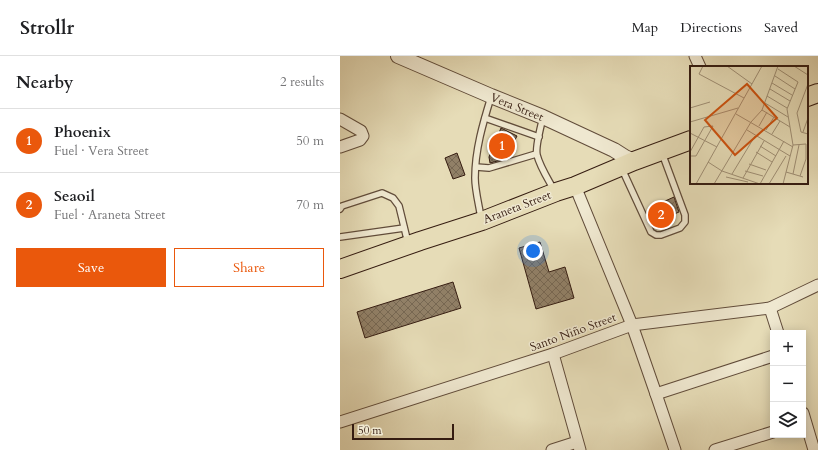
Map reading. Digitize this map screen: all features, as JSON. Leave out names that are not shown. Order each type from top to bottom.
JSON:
[{"type":"highway","name":"Araneta Street","points":[[340,269],[406,237],[482,221],[690,140]]},
{"type":"street","name":"Vera Street","points":[[398,56],[543,117],[614,150],[625,157],[628,164]]},
{"type":"street","points":[[695,56],[700,66]]},
{"type":"street","points":[[340,119],[361,131],[363,136],[360,140],[340,147]]},
{"type":"street","points":[[574,186],[632,325],[674,450]]},
{"type":"street","name":"Santo Niño Street","points":[[340,422],[553,354],[632,325],[770,308],[818,285]]},
{"type":"street","points":[[770,308],[777,330]]},
{"type":"street","points":[[552,450],[579,446],[553,354]]},
{"type":"street","points":[[656,394],[770,357]]},
{"type":"street","points":[[806,425],[814,450]]},
{"type":"street","points":[[715,450],[770,433]]},
{"type":"lane","points":[[482,221],[475,180],[476,154],[491,96]]},
{"type":"lane","points":[[543,117],[536,154],[543,171],[556,192]]},
{"type":"lane","points":[[485,118],[539,137]]},
{"type":"lane","points":[[628,164],[651,232],[656,235],[661,235],[680,228],[685,222],[685,215],[662,151]]},
{"type":"lane","points":[[476,167],[489,168],[536,154]]},
{"type":"lane","points":[[340,209],[342,206],[382,193],[393,198],[399,206],[406,237],[340,237]]},
{"type":"building","points":[[501,128],[517,136],[505,159],[490,163],[489,157]]},
{"type":"building","points":[[457,153],[465,175],[453,179],[445,158]]},
{"type":"building","points":[[674,197],[679,212],[660,220],[654,206]]},
{"type":"building","points":[[540,242],[549,272],[565,267],[574,298],[536,309],[519,248]]},
{"type":"building","points":[[453,282],[461,308],[365,338],[357,312]]},
{"type":"place","name":"Phoenix","points":[[502,146]]},
{"type":"place","name":"Seaoil","points":[[661,215]]}]
